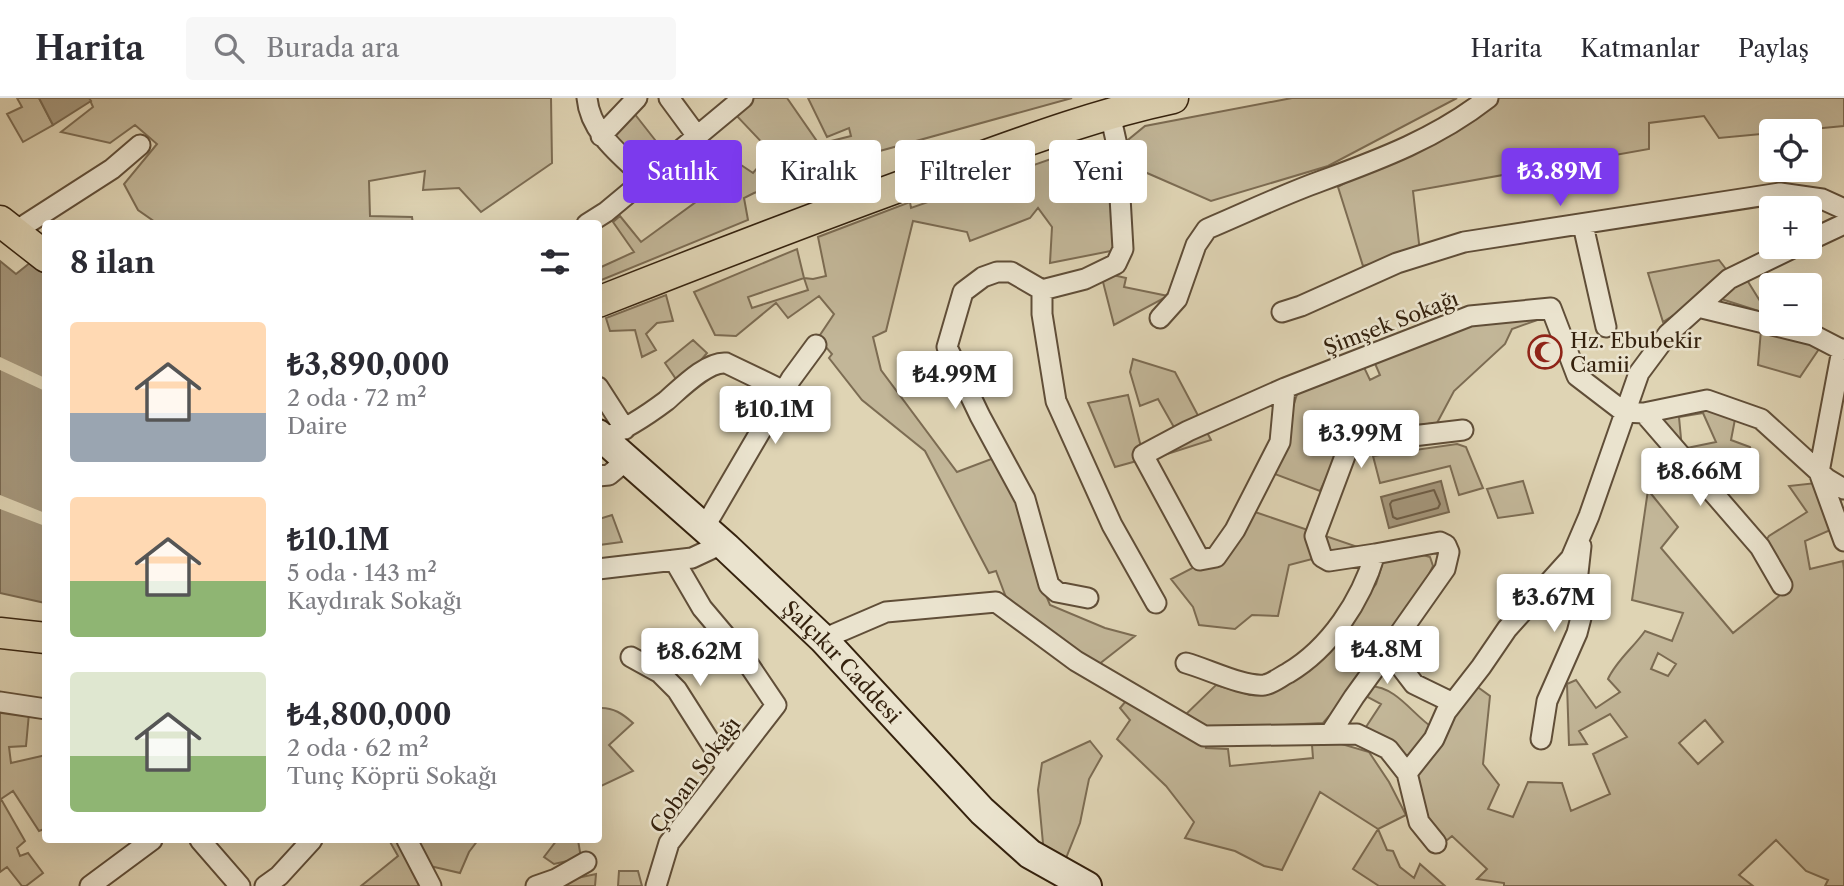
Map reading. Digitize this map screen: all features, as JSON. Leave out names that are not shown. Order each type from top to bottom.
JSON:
[{"type":"main road","points":[[602,300],[831,211],[1110,114],[1173,98]]},
{"type":"main road","points":[[7,227],[42,254]]},
{"type":"main road","name":"Şalçıkır Caddesi","points":[[609,434],[627,460],[823,639],[982,811],[1030,854],[1087,886]]},
{"type":"main road","points":[[0,633],[42,638]]},
{"type":"street","points":[[587,98],[587,108],[601,136],[623,157]]},
{"type":"street","points":[[601,136],[636,98]]},
{"type":"street","points":[[669,98],[697,136]]},
{"type":"street","points":[[692,140],[743,98]]},
{"type":"street","points":[[1160,318],[1177,299],[1196,245],[1207,229],[1319,181],[1375,162],[1461,119],[1488,98]]},
{"type":"street","points":[[1087,598],[1057,592],[1049,585],[1025,499],[980,416],[947,347],[963,292],[983,276],[1011,272],[1042,290],[1085,279],[1116,264],[1123,249],[1116,145],[1110,114]]},
{"type":"street","points":[[7,227],[112,169],[140,145]]},
{"type":"street","points":[[1282,312],[1397,263],[1464,242],[1780,193],[1822,199],[1844,209]]},
{"type":"street","points":[[593,220],[623,198]]},
{"type":"street","points":[[1822,234],[1844,224]]},
{"type":"street","points":[[1583,225],[1606,327]]},
{"type":"street","points":[[1407,773],[1434,739],[1446,712],[1507,629],[1571,558],[1639,373],[1668,334],[1729,279],[1770,259]]},
{"type":"street","points":[[1042,290],[1042,314],[1056,401],[1112,525],[1156,603]]},
{"type":"street","points":[[1698,307],[1813,335],[1843,349],[1841,378],[1819,472],[1844,541]]},
{"type":"street","name":"Şimşek Sokağı","points":[[1285,388],[1280,442],[1235,530],[1216,557],[1200,560],[1143,455],[1188,431],[1285,388],[1470,316],[1550,308],[1577,376],[1624,412]]},
{"type":"street","points":[[602,569],[692,558],[713,536],[784,391],[816,345]]},
{"type":"street","points":[[602,404],[609,434],[665,401],[688,381],[718,362],[726,363],[784,391]]},
{"type":"street","points":[[1624,412],[1644,413],[1707,400],[1761,419],[1819,472],[1844,489]]},
{"type":"street","points":[[1644,413],[1760,547],[1782,586]]},
{"type":"street","points":[[1330,734],[1445,569],[1449,552],[1446,545],[1440,542],[1329,561],[1322,557],[1315,536],[1348,448],[1362,442],[1463,430]]},
{"type":"street","points":[[602,476],[609,475],[627,460]]},
{"type":"street","points":[[1541,739],[1547,701],[1577,633],[1583,610],[1577,582],[1582,531]]},
{"type":"street","points":[[1186,663],[1253,685],[1267,685],[1308,660],[1349,612],[1367,582],[1375,554]]},
{"type":"street","name":"Çoban Sokağı","points":[[656,886],[669,843],[776,705],[745,659],[702,607],[674,560]]},
{"type":"street","points":[[823,639],[886,612],[996,602],[1076,661],[1204,736],[1357,734],[1388,748],[1407,773],[1419,822],[1436,843]]},
{"type":"street","points":[[1388,650],[1414,684],[1453,703]]},
{"type":"street","points":[[631,657],[660,673],[677,690],[726,767]]},
{"type":"street","points":[[0,702],[42,708]]},
{"type":"street","points":[[90,886],[148,843]]},
{"type":"street","points":[[203,843],[240,886]]},
{"type":"street","points":[[265,886],[279,876],[309,843]]},
{"type":"street","points":[[409,843],[431,886]]},
{"type":"street","points":[[536,886],[556,879],[586,862]]},
{"type":"shaded area","points":[[17,98],[39,98],[53,125],[23,142],[7,114],[22,107]]},
{"type":"shaded area","points":[[89,98],[551,98],[552,163],[481,212],[459,188],[423,190],[425,171],[369,181],[370,216],[412,217],[412,220],[152,220],[138,210],[124,184],[157,144],[135,125],[110,143],[61,132],[93,107]]},
{"type":"shaded area","points":[[753,98],[787,98],[816,140],[760,140],[733,112]]},
{"type":"shaded area","points":[[808,98],[1072,98],[920,140],[895,140],[895,147],[881,151],[881,140],[835,140],[851,136],[849,128],[827,137]]},
{"type":"shaded area","points":[[1292,98],[1457,98],[1328,166],[1211,201],[1147,173],[1147,140],[1128,140],[1145,126]]},
{"type":"shaded area","points":[[1494,98],[1844,98],[1844,126],[1822,128],[1822,119],[1759,119],[1759,134],[1719,138],[1704,116],[1649,123],[1649,149],[1413,191],[1420,252],[1363,266],[1338,187]]},
{"type":"shaded area","points":[[630,108],[655,140],[623,140],[623,152],[605,130]]},
{"type":"shaded area","points":[[1049,160],[1049,203],[1110,203],[1116,218],[1116,250],[1050,263],[1052,227],[1038,208],[1030,218],[970,241],[967,232],[913,221],[886,331],[873,337],[881,370],[957,472],[994,458],[1019,507],[1038,576],[1050,605],[1105,628],[1135,636],[1089,672],[1018,629],[996,571],[989,573],[925,451],[862,400],[829,358],[832,354],[818,338],[834,314],[819,296],[788,318],[776,303],[736,336],[715,335],[694,292],[797,249],[804,278],[826,276],[818,237],[910,203],[911,208],[925,203],[1035,203],[1035,165]],"holes":[[[804,278],[808,290],[752,308],[748,297]]]},
{"type":"shaded area","points":[[742,166],[753,173],[756,170],[756,192],[744,198],[748,220],[602,280],[602,267],[634,252],[613,222],[620,216],[641,242],[694,203],[742,203]]},
{"type":"shaded area","points":[[1719,260],[1729,273],[1700,298],[1663,322],[1648,273]]},
{"type":"shaded area","points":[[1113,275],[1126,278],[1124,287],[1168,296],[1114,325],[1103,282]]},
{"type":"shaded area","points":[[1747,280],[1759,299],[1759,311],[1715,297]]},
{"type":"shaded area","points":[[666,295],[673,321],[657,323],[646,334],[656,350],[642,357],[635,330],[610,331],[606,318]]},
{"type":"shaded area","points":[[1543,318],[1512,329],[1505,344],[1454,391],[1437,423],[1380,429],[1345,438],[1320,491],[1272,473],[1299,388],[1362,363],[1370,380],[1380,375],[1373,359],[1468,319]]},
{"type":"shaded area","points":[[1760,336],[1786,336],[1810,342],[1819,349],[1800,377],[1758,365]]},
{"type":"shaded area","points":[[693,340],[707,353],[680,385],[665,363]]},
{"type":"shaded area","points":[[1133,359],[1175,372],[1211,440],[1164,455],[1156,438],[1175,429],[1158,399],[1140,406],[1130,372]]},
{"type":"shaded area","points":[[1128,395],[1144,459],[1115,467],[1088,403]]},
{"type":"shaded area","points":[[1707,402],[1736,414],[1731,440],[1750,447],[1758,476],[1718,484],[1682,449],[1651,415]],"holes":[[[1703,413],[1716,442],[1682,449],[1679,417]]]},
{"type":"shaded area","points":[[1457,444],[1466,447],[1483,488],[1459,495],[1450,466],[1380,483],[1373,456]]},
{"type":"shaded area","points":[[1523,481],[1533,513],[1498,518],[1487,489]]},
{"type":"shaded area","points":[[1816,483],[1835,528],[1805,541],[1810,569],[1843,561],[1844,886],[1825,886],[1828,880],[1806,871],[1776,840],[1739,875],[1753,886],[1504,886],[1504,883],[1477,879],[1487,869],[1452,836],[1441,845],[1425,826],[1410,773],[1472,683],[1490,696],[1483,764],[1499,785],[1488,809],[1513,817],[1528,782],[1562,783],[1571,811],[1610,794],[1593,754],[1627,737],[1610,714],[1579,731],[1587,744],[1569,745],[1567,684],[1576,680],[1596,708],[1620,692],[1608,679],[1645,631],[1672,641],[1683,613],[1632,600],[1648,490],[1678,527],[1661,548],[1733,633],[1789,588],[1764,543],[1769,536],[1807,512],[1789,486]],"holes":[[[1658,653],[1676,664],[1668,676],[1651,669]],[[1705,720],[1723,742],[1698,764],[1679,743]]]},
{"type":"shaded area","points":[[1255,512],[1358,547],[1289,565],[1278,616],[1252,615],[1235,629],[1199,625],[1193,607],[1171,579],[1235,546]]},
{"type":"shaded area","points":[[612,515],[622,542],[602,545],[602,518]]},
{"type":"shaded area","points":[[1423,555],[1430,557],[1433,566],[1422,589],[1346,697],[1323,723],[1205,729],[1183,717],[1216,685],[1251,695],[1267,694],[1309,669],[1337,637],[1376,584],[1383,562]]},
{"type":"shaded area","points":[[1370,686],[1396,696],[1433,728],[1407,770],[1364,730],[1381,704],[1362,694]]},
{"type":"shaded area","points":[[1131,695],[1207,741],[1206,748],[1228,749],[1230,766],[1313,758],[1312,745],[1328,740],[1369,752],[1406,815],[1378,829],[1320,792],[1282,870],[1264,866],[1235,851],[1185,838],[1194,822],[1166,786],[1117,739],[1130,720],[1120,708]]},
{"type":"shaded area","points":[[0,707],[29,713],[26,746],[9,747],[11,763],[42,756],[42,830],[39,831],[13,791],[1,799],[25,841],[17,848],[20,856],[28,853],[43,873],[26,886],[22,886],[7,867],[0,872]]},
{"type":"shaded area","points":[[602,708],[618,712],[633,723],[609,745],[633,771],[602,786]]},
{"type":"shaded area","points":[[1090,741],[1102,756],[1089,779],[1080,823],[1066,858],[1044,854],[1038,790],[1042,763]]},
{"type":"shaded area","points":[[1378,829],[1387,850],[1393,851],[1400,867],[1414,878],[1420,864],[1445,886],[1379,886],[1353,869]]},
{"type":"shaded area","points":[[391,843],[476,843],[460,873],[430,866],[428,886],[361,886],[398,856]]},
{"type":"shaded area","points":[[555,843],[578,843],[581,858],[554,864],[544,857]]},
{"type":"shaded area","points":[[619,871],[638,871],[642,886],[618,886]]},
{"type":"shaded area","points":[[596,874],[595,886],[539,886]]},
{"type":"water","points":[[39,98],[89,98],[91,101],[53,125]]},
{"type":"water","points":[[0,261],[16,274],[31,262],[42,271],[42,602],[0,593]]},
{"type":"water","points":[[1441,481],[1449,512],[1389,528],[1381,497]]},
{"type":"pier","points":[[0,357],[42,377],[42,390],[0,370]]},
{"type":"pier","points":[[0,495],[42,512],[42,525],[0,509]]},
{"type":"place","name":"Hz. Ebubekir Camii","points":[[1545,352]]}]
